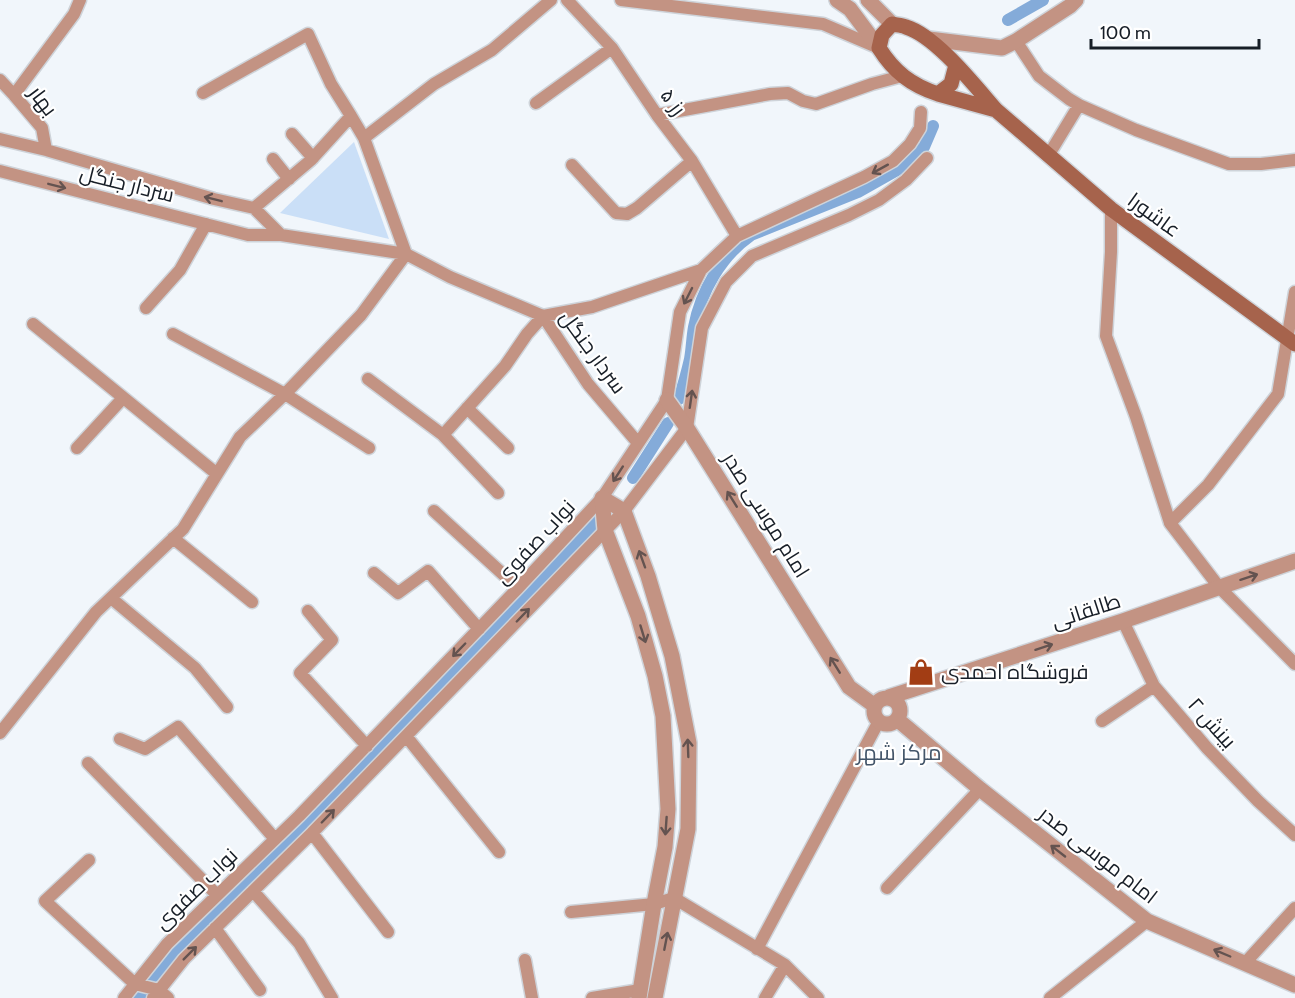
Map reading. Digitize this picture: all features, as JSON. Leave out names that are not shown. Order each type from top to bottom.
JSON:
[{"type":"main road","points":[[892,24],[882,35],[879,48],[888,62],[902,76],[925,89],[996,110]]},
{"type":"main road","name":"عاشورا","points":[[892,24],[907,27],[929,39],[996,110],[1111,209],[1291,341]]},
{"type":"main road","points":[[938,93],[951,84],[956,65]]},
{"type":"street","points":[[14,95],[74,14],[80,0]]},
{"type":"street","points":[[364,138],[434,84],[492,50],[551,0]]},
{"type":"street","name":"رز ۵","points":[[567,0],[612,48],[657,115],[692,161],[737,236]]},
{"type":"street","points":[[621,0],[823,24],[879,48]]},
{"type":"street","points":[[837,0],[850,9],[879,48]]},
{"type":"street","points":[[868,0],[892,24]]},
{"type":"street","points":[[929,39],[1002,48],[1076,0]]},
{"type":"street","points":[[0,733],[96,612],[183,529],[240,437],[361,315],[406,254],[364,138],[331,84],[308,34],[203,93]]},
{"type":"street","points":[[1016,41],[1039,76],[1069,99],[1136,130],[1228,164],[1261,164],[1295,160]]},
{"type":"street","points":[[536,103],[612,48]]},
{"type":"street","points":[[657,115],[770,94],[788,93],[803,101],[816,104],[902,76]]},
{"type":"street","name":"بهار","points":[[0,80],[42,128],[46,150]]},
{"type":"street","points":[[1048,156],[1079,105]]},
{"type":"street","name":"نواب صفوی","points":[[124,998],[167,944],[367,746],[602,498],[667,400],[680,312],[701,270],[737,236],[864,177],[893,161],[910,144],[920,128],[921,112]]},
{"type":"street","points":[[281,235],[254,208],[313,158],[351,116]]},
{"type":"street","points":[[292,134],[313,158]]},
{"type":"street","name":"سردار جنگل","points":[[0,140],[46,150],[214,199],[254,208]]},
{"type":"street","name":"نواب صفوی","points":[[160,995],[184,959],[312,833],[624,511],[687,428],[702,328],[726,282],[752,256],[879,200],[906,180],[927,158]]},
{"type":"street","points":[[273,159],[289,179]]},
{"type":"street","points":[[572,165],[616,213],[627,214],[692,161]]},
{"type":"street","name":"سردار جنگل","points":[[0,171],[248,235],[281,235],[406,254],[450,277],[543,316],[588,384],[638,443]]},
{"type":"street","points":[[1111,209],[1106,336],[1136,417],[1170,523],[1219,587],[1295,664]]},
{"type":"street","points":[[146,308],[180,270],[206,224]]},
{"type":"street","points":[[443,435],[504,366],[543,316],[592,307],[701,270]]},
{"type":"street","points":[[1170,523],[1208,485],[1278,394],[1291,341],[1295,292]]},
{"type":"street","points":[[33,324],[217,474]]},
{"type":"street","points":[[173,334],[285,394],[369,448]]},
{"type":"street","points":[[368,379],[443,435],[498,493]]},
{"type":"street","points":[[77,448],[123,398]]},
{"type":"street","name":"امام موسی صدر","points":[[667,400],[687,428],[849,687],[877,714]]},
{"type":"street","points":[[467,408],[508,448]]},
{"type":"street","points":[[602,498],[624,511],[648,576],[672,656],[689,743],[688,829],[655,998]]},
{"type":"street","points":[[592,998],[640,994],[665,847],[668,808],[663,716],[655,676],[638,616],[605,530],[602,498]]},
{"type":"street","points":[[434,511],[518,588]]},
{"type":"street","points":[[173,538],[252,602]]},
{"type":"street","name":"طالقانی","points":[[889,697],[1123,621],[1295,561]]},
{"type":"street","points":[[374,573],[398,593],[428,571],[479,629]]},
{"type":"street","points":[[111,598],[195,668],[227,707]]},
{"type":"street","points":[[308,611],[332,640],[300,673],[367,746]]},
{"type":"street","name":"بینش ۲","points":[[1123,621],[1154,686],[1207,748],[1258,801],[1295,835]]},
{"type":"street","points":[[1102,721],[1154,686]]},
{"type":"street","points":[[757,949],[877,714],[882,699],[889,697],[901,708],[897,720],[890,724],[882,723],[877,714]]},
{"type":"street","name":"امام موسی صدر","points":[[897,720],[1147,921],[1295,985]]},
{"type":"street","points":[[120,739],[145,749],[178,727],[275,839]]},
{"type":"street","points":[[406,736],[499,852]]},
{"type":"street","points":[[88,763],[217,895]]},
{"type":"street","points":[[887,888],[980,789]]},
{"type":"street","points":[[312,833],[388,932]]},
{"type":"street","points":[[90,860],[45,901],[135,984],[160,995]]},
{"type":"street","points":[[253,891],[299,943],[332,998]]},
{"type":"street","points":[[571,912],[654,904],[674,898],[785,965],[818,998]]},
{"type":"street","points":[[1245,963],[1295,908]]},
{"type":"street","points":[[1050,998],[1147,921]]},
{"type":"street","points":[[215,928],[260,990]]},
{"type":"street","points":[[525,960],[532,998]]},
{"type":"street","points":[[765,998],[785,965]]},
{"type":"shaded area","points":[[354,142],[389,239],[280,213]]},
{"type":"waterway","points":[[1008,20],[1043,0]]},
{"type":"waterway","points":[[679,399],[690,359],[697,314],[714,275],[730,253],[751,235],[858,192],[897,170],[924,147],[933,126]]},
{"type":"waterway","points":[[633,478],[668,423]]},
{"type":"waterway","points":[[138,998],[175,951],[305,825],[606,511]]},
{"type":"place","name":"فروشگاه احمدی","points":[[921,672]]},
{"type":"district","name":"مرکز شهر","points":[[899,752]]}]
